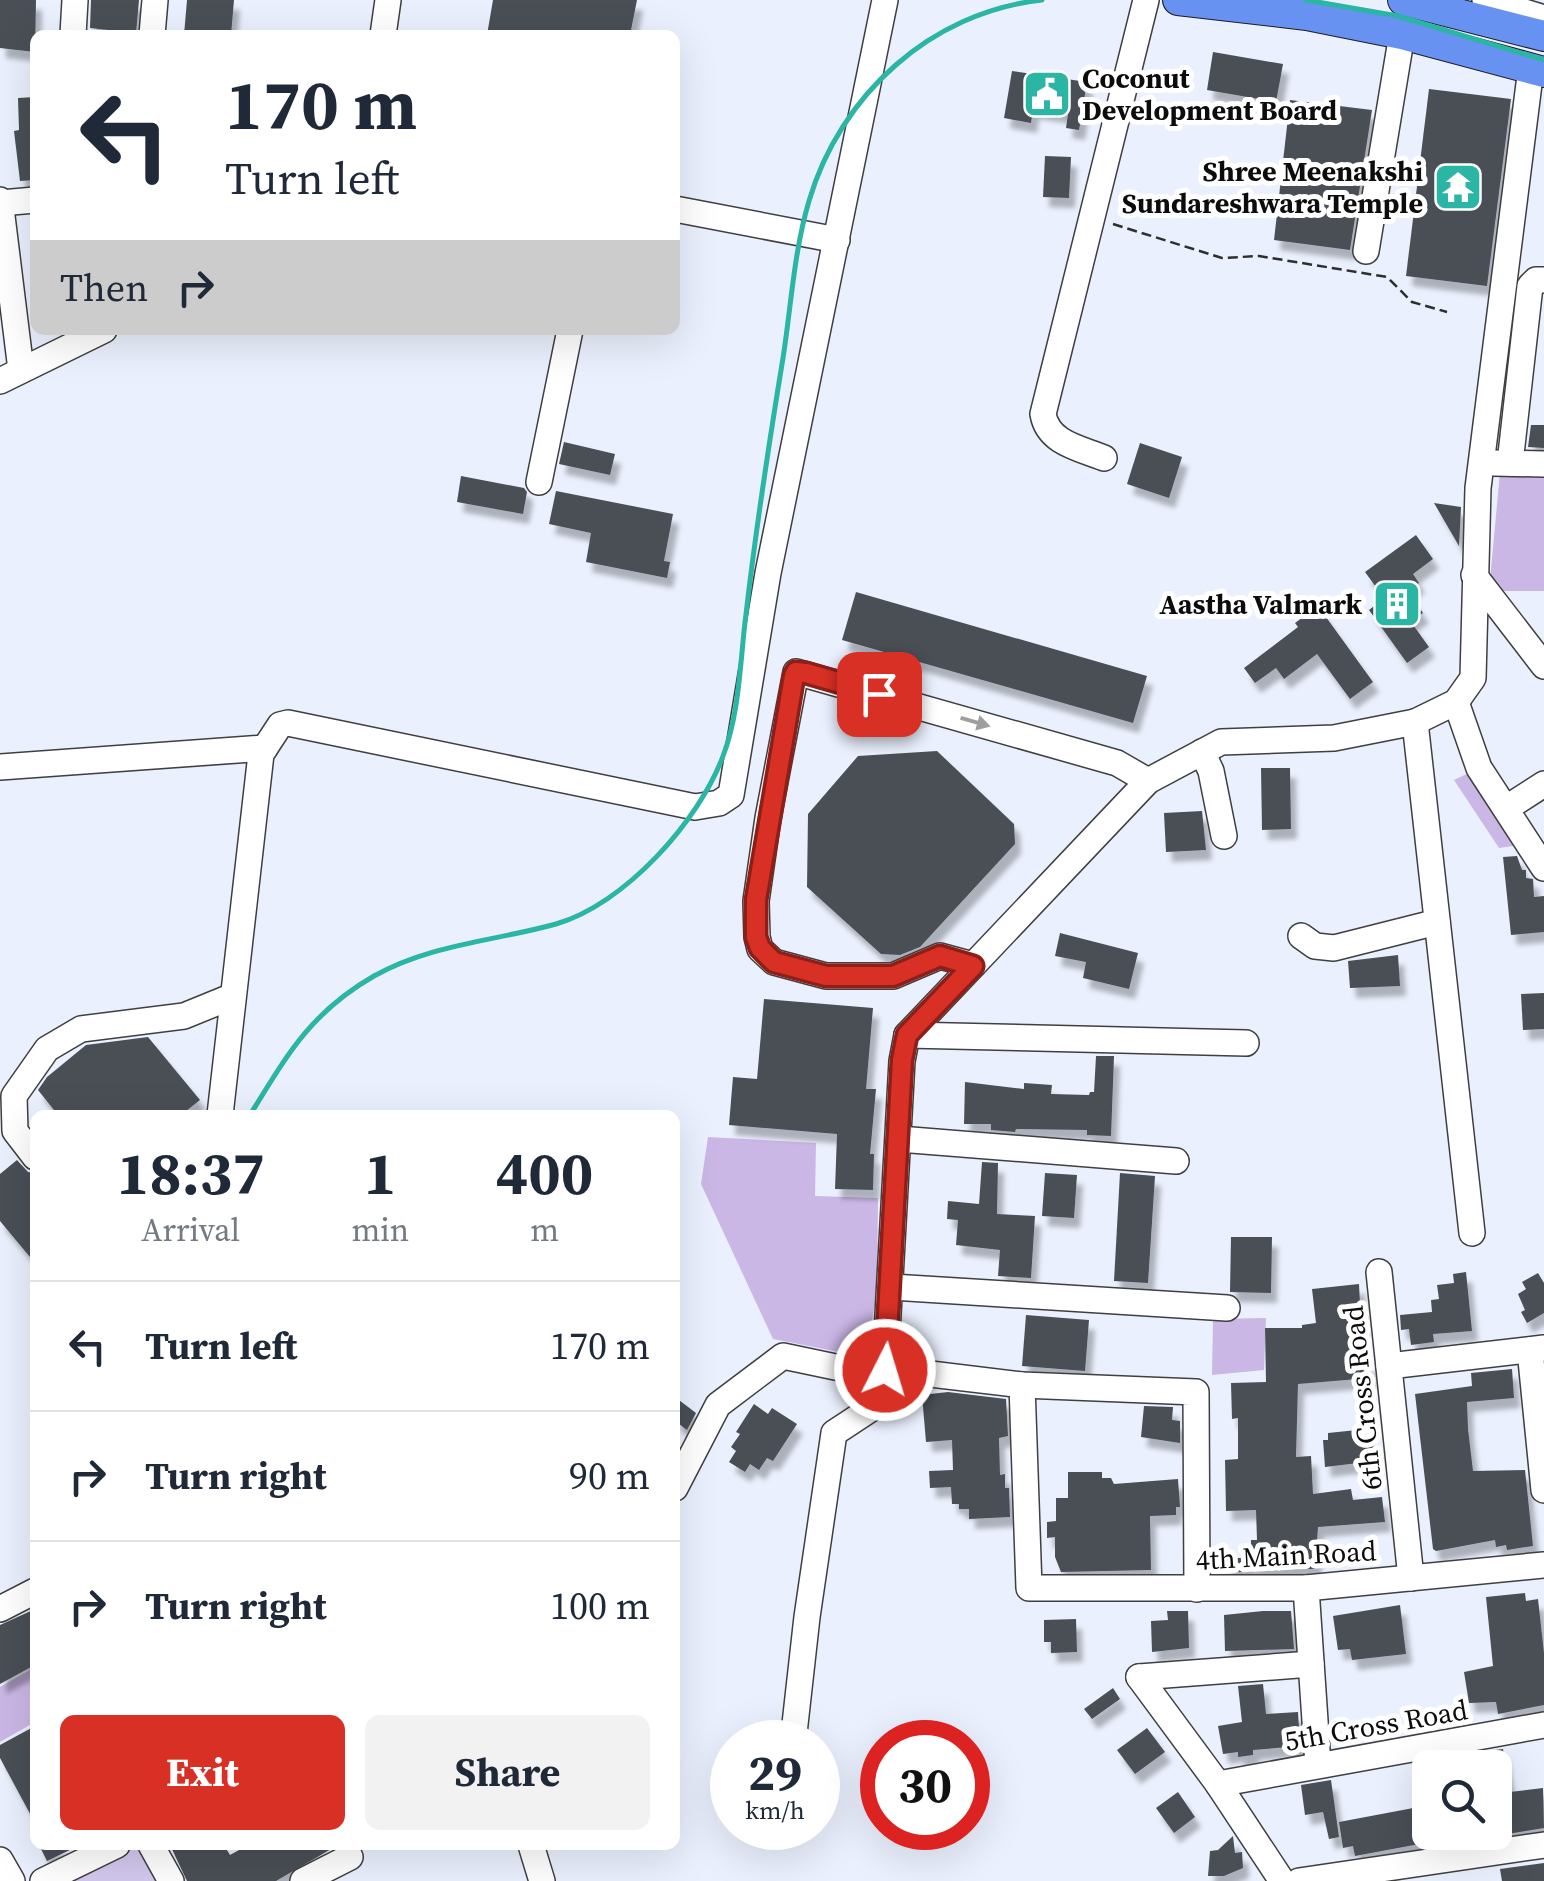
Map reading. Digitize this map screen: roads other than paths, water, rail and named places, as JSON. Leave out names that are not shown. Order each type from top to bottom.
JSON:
[{"type":"main road","points":[[1178,0],[1307,15],[1402,34],[1537,70]]},
{"type":"main road","points":[[1403,0],[1544,36]]},
{"type":"street","points":[[73,30],[75,0]]},
{"type":"street","points":[[152,30],[155,0]]},
{"type":"street","points":[[383,30],[388,0]]},
{"type":"street","points":[[221,1110],[261,754],[280,725],[288,723],[696,807],[719,803],[731,795],[768,572],[885,0]]},
{"type":"street","points":[[1104,458],[1054,437],[1046,430],[1044,414],[1146,0]]},
{"type":"street","points":[[1485,0],[1544,18]]},
{"type":"street","points":[[1366,252],[1402,34]]},
{"type":"street","points":[[795,1720],[834,1434],[878,1404],[883,1377],[892,1288],[902,1060],[907,1035],[1148,781],[1221,742],[1334,738],[1415,722],[1456,702],[1473,678],[1481,464],[1537,70]]},
{"type":"street","points":[[30,200],[0,202],[10,376],[94,335]]},
{"type":"street","points":[[680,210],[837,240]]},
{"type":"street","points":[[1510,464],[1530,286],[1536,280],[1544,280]]},
{"type":"street","points":[[1498,324],[1526,326]]},
{"type":"street","points":[[538,482],[569,335]]},
{"type":"street","points":[[1481,464],[1544,464]]},
{"type":"street","points":[[1474,574],[1544,666]]},
{"type":"street","points":[[973,966],[940,956],[893,976],[826,976],[774,962],[760,948],[756,937],[756,900],[796,672],[1117,763],[1148,781]]},
{"type":"street","points":[[1456,702],[1479,768],[1544,868]]},
{"type":"street","points":[[1415,722],[1472,1233]]},
{"type":"street","points":[[1467,728],[1544,845]]},
{"type":"street","points":[[0,767],[265,748]]},
{"type":"street","points":[[1202,752],[1211,770],[1224,836]]},
{"type":"street","points":[[1516,802],[1544,784]]},
{"type":"street","points":[[1300,936],[1315,946],[1334,948],[1437,922]]},
{"type":"street","points":[[30,1150],[15,1131],[14,1096],[47,1049],[82,1029],[184,1016],[234,996]]},
{"type":"street","points":[[907,1035],[1246,1042]]},
{"type":"street","points":[[899,1139],[1176,1161]]},
{"type":"street","name":"6th Cross Road","points":[[1379,1272],[1411,1578]]},
{"type":"street","points":[[892,1288],[1227,1308]]},
{"type":"street","points":[[1389,1366],[1537,1349],[1544,1490]]},
{"type":"street","points":[[680,1478],[718,1405],[784,1356],[883,1377]]},
{"type":"street","points":[[922,1373],[1022,1385],[1196,1392],[1197,1590]]},
{"type":"street","name":"4th Main Road","points":[[1022,1385],[1030,1588],[1306,1588],[1544,1565]]},
{"type":"street","points":[[1306,1588],[1318,1765]]},
{"type":"street","points":[[0,1609],[30,1594]]},
{"type":"street","points":[[1282,1881],[1218,1784],[1139,1677],[1311,1664]]},
{"type":"street","name":"5th Cross Road","points":[[1218,1784],[1544,1725]]},
{"type":"street","points":[[1300,1881],[1544,1845]]},
{"type":"street","points":[[43,1881],[107,1850]]},
{"type":"street","points":[[154,1850],[170,1881]]},
{"type":"street","points":[[533,1850],[542,1881]]},
{"type":"street","points":[[303,1881],[350,1857]]},
{"type":"street","points":[[0,1860],[12,1881]]},
{"type":"railway","points":[[253,1110],[302,1036],[352,990],[418,957],[556,924],[582,914],[633,879],[696,807],[723,756],[733,722],[796,259],[809,201],[823,162],[867,94],[928,41],[1001,8],[1042,0]]},
{"type":"railway","points":[[1306,0],[1398,16],[1544,60]]},
{"type":"place","name":"Coconut Development Board","points":[[1047,94]]},
{"type":"place","name":"Shree Meenakshi Sundareshwara Temple","points":[[1458,187]]},
{"type":"place","name":"Aastha Valmark","points":[[1397,604]]}]
